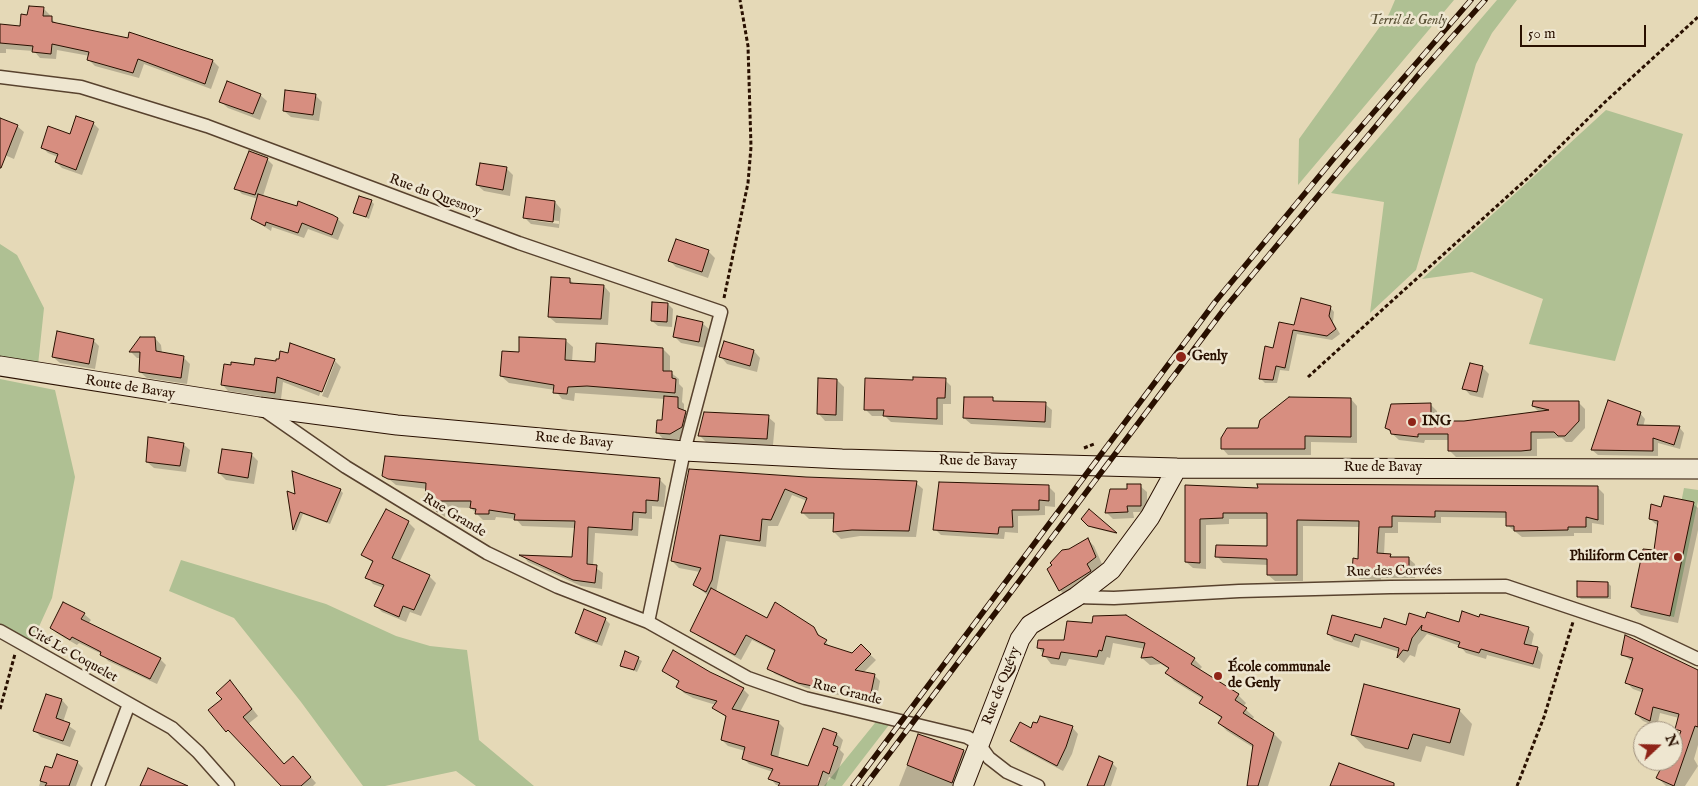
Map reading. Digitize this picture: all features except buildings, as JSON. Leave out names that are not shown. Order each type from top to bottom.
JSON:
[{"type":"main road","name":"Route de Bavay","points":[[0,366],[260,407]]},
{"type":"main road","name":"Rue de Bavay","points":[[260,407],[397,424],[684,450],[842,459],[1177,468],[1698,469]]},
{"type":"main road","name":"Rue de Quévy","points":[[963,786],[1020,639],[1030,625],[1076,597],[1111,570],[1150,516],[1177,468]]},
{"type":"street","name":"Rue du Quesnoy","points":[[0,76],[81,87],[207,126],[500,236],[721,312]]},
{"type":"street","points":[[648,622],[684,450],[721,312]]},
{"type":"street","name":"Rue Grande","points":[[260,407],[346,467],[486,553],[558,587],[648,622],[748,678],[805,698],[966,737],[979,744],[989,758],[1007,772],[1038,786]]},
{"type":"street","name":"Rue des Corvées","points":[[1076,597],[1114,598],[1239,591],[1506,586],[1637,630],[1698,659]]},
{"type":"street","name":"Cité Le Coquelet","points":[[0,631],[17,642],[92,681],[172,728],[198,752],[228,786]]},
{"type":"street","points":[[98,786],[129,704]]},
{"type":"path","points":[[721,312],[739,231],[751,147],[748,46],[740,0]]},
{"type":"path","points":[[1308,377],[1530,176],[1605,102],[1698,17]]},
{"type":"path","points":[[1518,786],[1557,678],[1569,639],[1575,609]]},
{"type":"path","points":[[0,709],[14,660],[17,642]]},
{"type":"green space","name":"Terril de Genly","points":[[1395,0],[1454,0],[1298,185],[1299,139],[1389,14]]},
{"type":"green space","points":[[1497,0],[1517,0],[1492,33],[1476,64],[1416,270],[1370,313],[1384,202],[1331,193]]},
{"type":"green space","points":[[1606,110],[1683,134],[1615,361],[1529,344],[1543,299],[1472,272],[1422,279]]},
{"type":"green space","points":[[0,244],[17,255],[44,308],[38,365],[0,358]]},
{"type":"green space","points":[[0,379],[55,390],[75,477],[52,598],[32,642],[0,624]]},
{"type":"green space","name":"Philiform Center","points":[[1684,488],[1698,490],[1698,501],[1674,617],[1659,614]]},
{"type":"green space","points":[[181,560],[326,604],[396,636],[430,646],[467,650],[479,740],[534,786],[476,786],[456,771],[385,786],[363,786],[301,702],[234,618],[169,591]]},
{"type":"green space","points":[[879,718],[892,721],[842,786],[824,786]]},
{"type":"railway","points":[[853,786],[1215,302],[1335,157],[1471,0]]},
{"type":"railway","points":[[865,786],[1225,308],[1420,73],[1485,0]]},
{"type":"place","name":"Genly","points":[[1181,357]]},
{"type":"place","name":"ING","points":[[1412,422]]},
{"type":"place","name":"Philiform Center","points":[[1678,557]]},
{"type":"place","name":"École communale de Genly","points":[[1218,676]]}]
